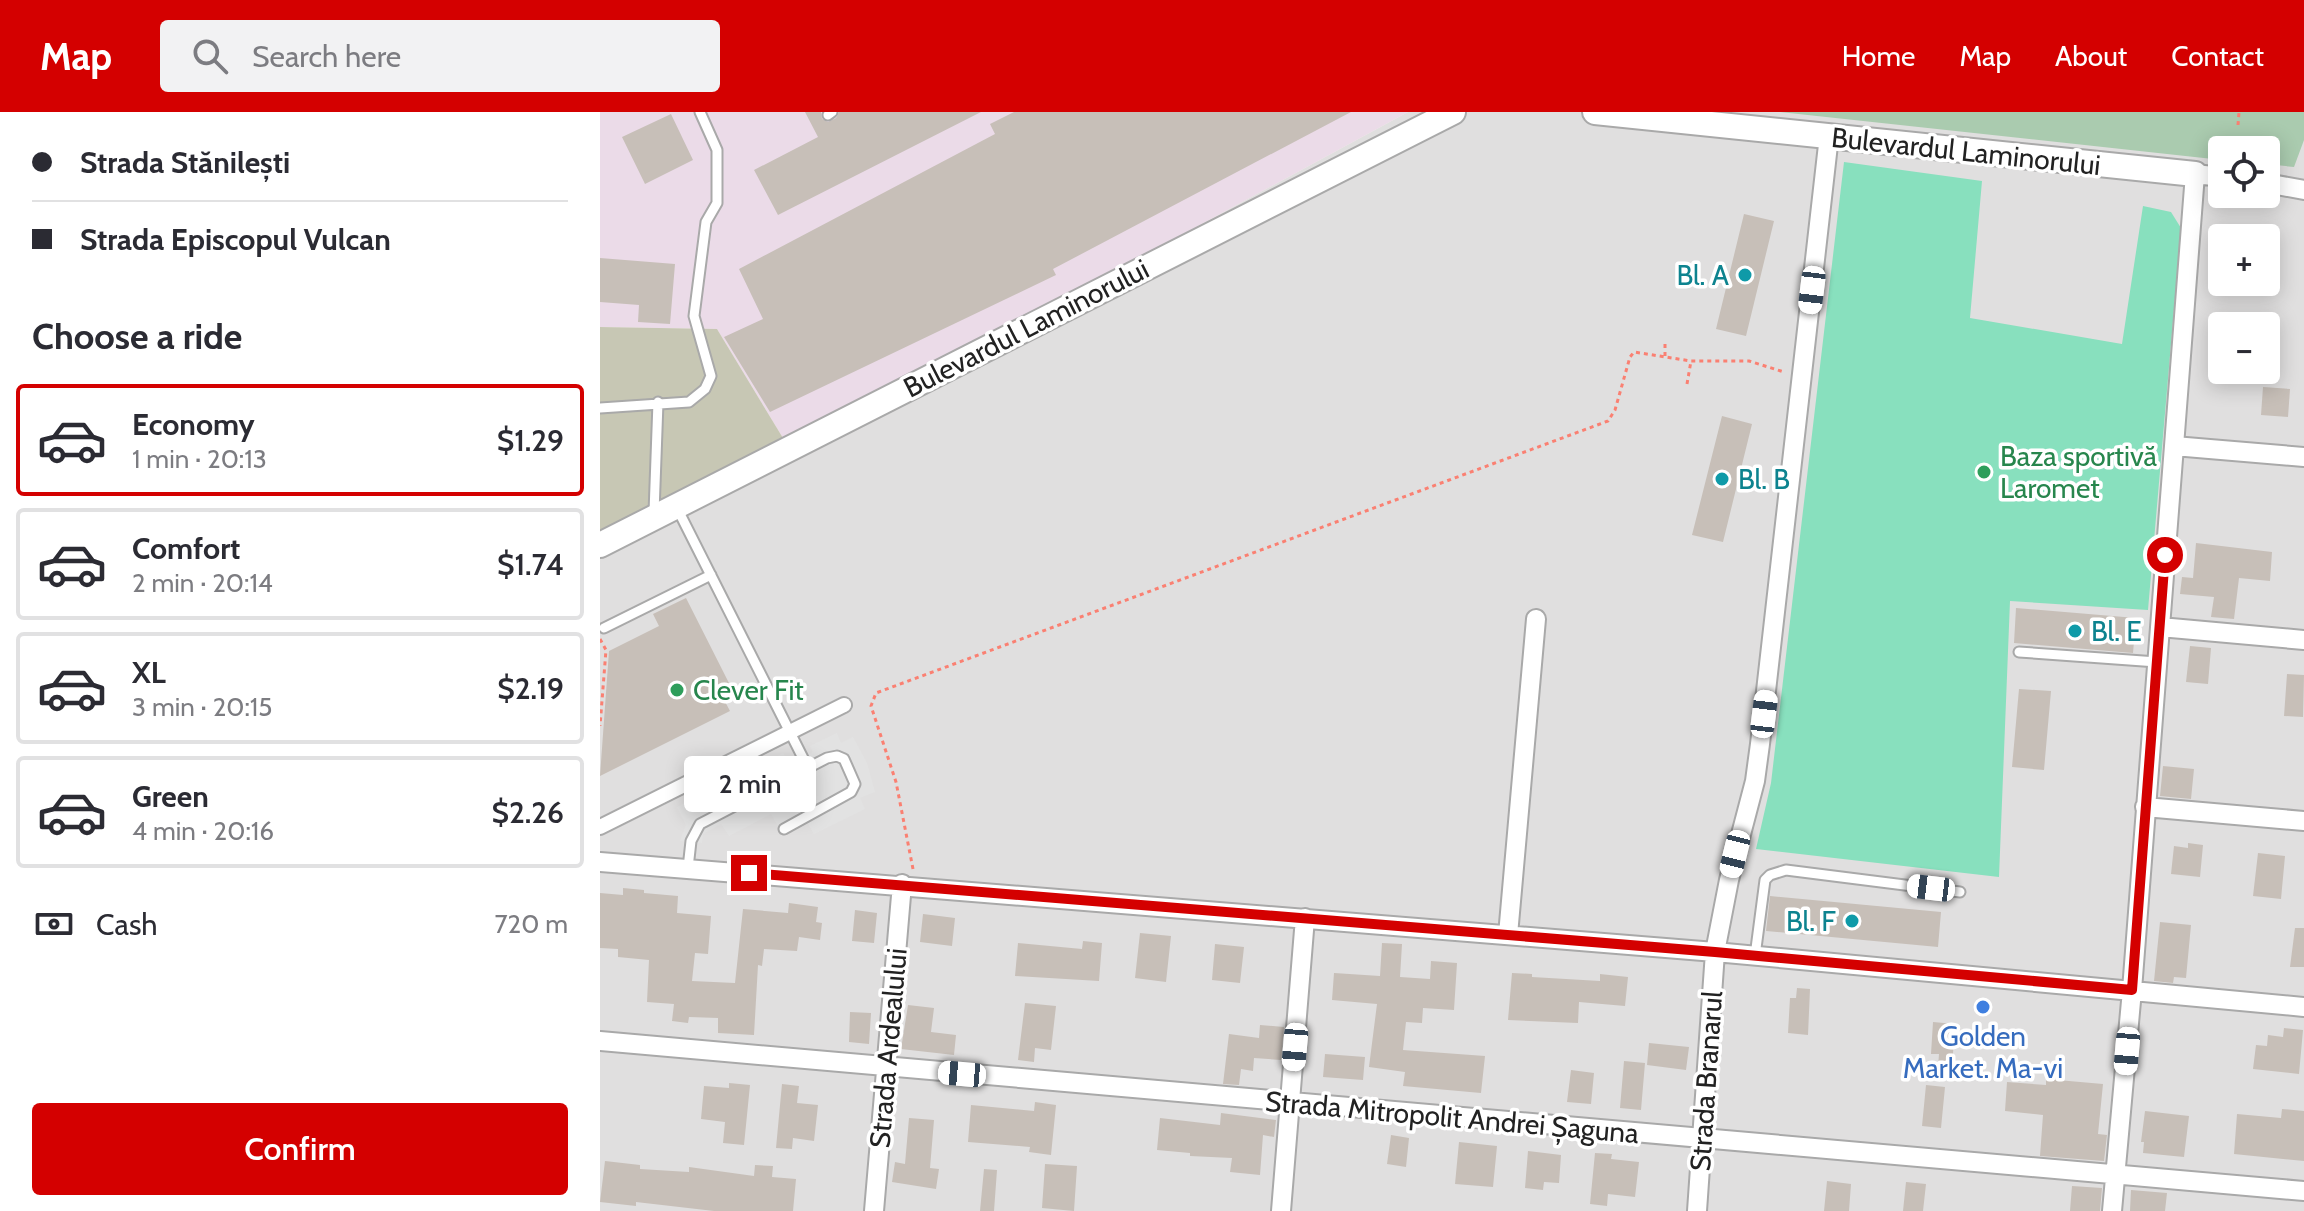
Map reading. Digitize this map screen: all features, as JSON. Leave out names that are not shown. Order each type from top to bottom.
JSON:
[{"type":"street","name":"Bulevardul Laminorului","points":[[600,545],[1453,112]]},
{"type":"street","name":"Bulevardul Laminorului","points":[[1595,112],[2195,174]]},
{"type":"street","name":"Strada Branarul","points":[[1697,1211],[1715,952],[1729,880],[1755,781],[1829,136]]},
{"type":"street","points":[[2112,1211],[2195,174],[2208,175]]},
{"type":"street","points":[[2280,186],[2304,190]]},
{"type":"street","points":[[2174,446],[2304,457]]},
{"type":"street","points":[[1508,935],[1536,619]]},
{"type":"street","points":[[2160,627],[2304,640]]},
{"type":"street","points":[[600,827],[844,705]]},
{"type":"street","points":[[2145,807],[2304,821]]},
{"type":"street","points":[[600,862],[908,879],[1305,918],[1715,952],[2304,1007]]},
{"type":"street","name":"Strada Ardealului","points":[[874,1211],[885,1067],[908,879]]},
{"type":"street","points":[[1281,1211],[1305,918]]},
{"type":"street","name":"Strada Mitropolit Andrei Șaguna","points":[[600,1041],[2304,1191]]},
{"type":"lane","points":[[600,408],[689,402],[705,389],[711,376],[694,316],[706,222],[717,203],[717,150],[700,112]]},
{"type":"lane","points":[[654,520],[658,402]]},
{"type":"lane","points":[[677,508],[808,768]]},
{"type":"lane","points":[[604,628],[711,575]]},
{"type":"lane","points":[[2019,652],[2157,662]]},
{"type":"lane","points":[[688,868],[691,841],[700,824],[808,768],[837,756],[844,759],[855,784],[851,792],[784,829]]},
{"type":"lane","points":[[1755,956],[1765,880],[1777,872],[1786,870],[1960,892]]},
{"type":"path","points":[[2238,125],[2239,112]]},
{"type":"path","points":[[1665,344],[1665,356]]},
{"type":"path","points":[[908,879],[896,782],[871,706],[876,693],[1608,421],[1615,410],[1634,352],[1691,361],[1749,361],[1772,366],[1801,380]]},
{"type":"path","points":[[1687,384],[1691,361]]},
{"type":"path","points":[[600,639],[606,650],[600,726]]},
{"type":"shaded area","points":[[600,112],[1408,112],[789,448],[717,329],[600,327]]},
{"type":"shaded area","points":[[1408,112],[2304,112],[2304,1211],[600,1211],[600,535],[789,448]]},
{"type":"shaded area","points":[[600,327],[717,329],[789,448],[600,535]]},
{"type":"shaded area","points":[[837,733],[841,743],[853,737],[867,763],[875,792],[860,798],[865,809],[814,834],[807,822],[783,835],[771,814],[729,836],[721,824],[703,834],[702,843],[680,841],[686,825],[677,807],[783,753],[790,763],[813,752],[810,746]]},
{"type":"green space","points":[[1780,112],[2304,112],[2304,140],[2294,167],[2280,166],[2280,136],[2208,136],[2208,158]]},
{"type":"green space","name":"Baza sportivă Laromet","points":[[1844,162],[1982,181],[1970,318],[2122,344],[2143,206],[2171,212],[2181,228],[2148,610],[2010,601],[1999,877],[1756,849],[1771,783]]},
{"type":"building","points":[[805,112],[821,112],[822,119],[828,122],[836,118],[839,112],[981,112],[778,215],[754,170],[818,137]]},
{"type":"building","points":[[1014,112],[1351,112],[1053,269],[1056,275],[770,412],[724,337],[763,319],[739,269],[995,134],[990,124]]},
{"type":"building","points":[[671,114],[693,160],[645,184],[622,137]]},
{"type":"building","name":"Bl. A","points":[[1744,214],[1774,221],[1746,336],[1716,329]]},
{"type":"building","points":[[600,258],[675,264],[670,324],[638,322],[639,305],[600,302]]},
{"type":"building","points":[[2263,387],[2290,389],[2288,417],[2261,415]]},
{"type":"building","name":"Bl. B","points":[[1722,416],[1752,424],[1723,542],[1692,535]]},
{"type":"building","points":[[2196,543],[2272,552],[2270,581],[2239,578],[2234,619],[2211,617],[2214,597],[2180,594],[2182,577],[2193,578]]},
{"type":"building","points":[[686,598],[733,691],[722,696],[730,711],[600,776],[609,651],[659,626],[653,614]]},
{"type":"building","name":"Bl. E","points":[[2016,608],[2136,618],[2133,653],[2014,643]]},
{"type":"building","points":[[2190,646],[2211,648],[2208,684],[2186,682]]},
{"type":"building","points":[[2287,674],[2304,675],[2303,717],[2284,716]]},
{"type":"building","points":[[2019,689],[2051,691],[2044,770],[2012,767]]},
{"type":"building","points":[[2163,766],[2194,769],[2191,799],[2160,796]]},
{"type":"building","points":[[2188,843],[2203,845],[2200,877],[2171,874],[2174,846],[2188,848]]},
{"type":"building","points":[[2258,853],[2285,856],[2281,899],[2253,896]]},
{"type":"building","points":[[623,888],[678,896],[677,913],[711,916],[708,954],[695,953],[692,981],[735,983],[743,909],[788,913],[789,903],[818,907],[816,922],[822,923],[820,940],[799,937],[797,951],[764,949],[762,966],[758,965],[754,1035],[718,1033],[718,1018],[689,1017],[688,1023],[672,1021],[674,1004],[647,1002],[649,960],[618,957],[618,949],[600,948],[600,893],[623,895]]},
{"type":"building","name":"Bl. F","points":[[1770,896],[1941,912],[1938,947],[1766,931]]},
{"type":"building","points":[[855,910],[877,913],[874,943],[852,941]]},
{"type":"building","points":[[923,914],[955,918],[952,946],[920,942]]},
{"type":"building","points":[[2160,922],[2191,925],[2186,978],[2174,977],[2173,983],[2154,981]]},
{"type":"building","points":[[2295,928],[2304,928],[2304,967],[2290,967]]},
{"type":"building","points":[[1140,933],[1171,936],[1166,982],[1135,978]]},
{"type":"building","points":[[1083,941],[1102,943],[1099,981],[1015,976],[1018,943],[1082,949]]},
{"type":"building","points":[[1382,943],[1402,944],[1400,977],[1430,979],[1431,961],[1457,963],[1454,1010],[1423,1008],[1422,1023],[1406,1022],[1403,1050],[1485,1056],[1481,1093],[1403,1086],[1405,1072],[1369,1067],[1377,1004],[1332,1000],[1334,973],[1380,976]]},
{"type":"building","points":[[1215,944],[1244,947],[1240,983],[1212,980]]},
{"type":"building","points":[[1512,973],[1600,981],[1600,974],[1628,977],[1625,1006],[1579,1002],[1578,1023],[1508,1020]]},
{"type":"building","points":[[1797,988],[1810,989],[1808,1035],[1788,1033],[1790,998],[1796,998]]},
{"type":"building","points":[[1025,1003],[1056,1006],[1051,1050],[1035,1048],[1034,1062],[1018,1060]]},
{"type":"building","points":[[908,1005],[934,1008],[931,1032],[956,1035],[954,1055],[901,1049]]},
{"type":"building","points":[[850,1012],[871,1013],[869,1044],[849,1042]]},
{"type":"building","points":[[1933,1022],[1955,1024],[1952,1068],[1938,1067],[1939,1054],[1931,1054]]},
{"type":"building","points":[[1260,1025],[1284,1027],[1281,1060],[1254,1058],[1253,1071],[1241,1069],[1239,1085],[1223,1084],[1229,1034],[1259,1038]]},
{"type":"building","points":[[2284,1028],[2303,1030],[2299,1074],[2253,1069],[2256,1045],[2267,1046],[2268,1035],[2283,1037]]},
{"type":"building","points":[[1649,1043],[1689,1047],[1686,1070],[1647,1065]]},
{"type":"building","points":[[1325,1054],[1365,1057],[1363,1080],[1323,1077]]},
{"type":"building","points":[[1624,1061],[1645,1063],[1641,1110],[1620,1108]]},
{"type":"building","points":[[1571,1070],[1594,1073],[1591,1104],[1567,1102]]},
{"type":"building","points":[[2046,1079],[2103,1084],[2098,1134],[2107,1135],[2104,1161],[2040,1156],[2043,1115],[2005,1111],[2007,1082],[2046,1085]]},
{"type":"building","points":[[729,1083],[750,1085],[744,1145],[723,1143],[725,1122],[701,1119],[704,1086],[729,1088]]},
{"type":"building","points":[[782,1084],[799,1086],[797,1103],[818,1105],[814,1141],[793,1138],[792,1149],[776,1148]]},
{"type":"building","points":[[1926,1085],[1945,1087],[1941,1128],[1922,1126]]},
{"type":"building","points":[[1035,1102],[1056,1105],[1051,1155],[1029,1152],[1030,1147],[968,1142],[971,1105],[1034,1111]]},
{"type":"building","points":[[2282,1109],[2304,1111],[2304,1161],[2234,1154],[2237,1114],[2281,1118]]},
{"type":"building","points":[[2145,1111],[2189,1116],[2184,1157],[2143,1153],[2144,1142],[2141,1142]]},
{"type":"building","points":[[1221,1113],[1276,1120],[1274,1137],[1263,1135],[1260,1175],[1230,1172],[1232,1158],[1190,1156],[1190,1153],[1157,1150],[1160,1118],[1220,1125]]},
{"type":"building","points":[[909,1118],[934,1120],[930,1168],[939,1169],[936,1189],[892,1182],[895,1162],[905,1164]]},
{"type":"building","points":[[1391,1135],[1409,1138],[1406,1167],[1387,1164]]},
{"type":"building","points":[[1459,1142],[1497,1146],[1493,1187],[1455,1184]]},
{"type":"building","points":[[1528,1151],[1561,1155],[1559,1183],[1544,1182],[1543,1190],[1525,1188]]},
{"type":"building","points":[[1595,1153],[1612,1154],[1611,1159],[1639,1162],[1635,1197],[1608,1194],[1607,1206],[1590,1204]]},
{"type":"building","points":[[605,1161],[640,1165],[640,1169],[689,1172],[689,1167],[754,1176],[755,1165],[773,1166],[772,1177],[796,1179],[793,1211],[714,1211],[636,1202],[636,1206],[600,1202]]},
{"type":"building","points":[[1045,1164],[1077,1166],[1074,1211],[1042,1208]]},
{"type":"building","points":[[984,1169],[997,1170],[994,1211],[980,1211]]},
{"type":"building","points":[[1827,1181],[1851,1184],[1849,1211],[1824,1211]]},
{"type":"building","points":[[1906,1182],[1926,1184],[1923,1211],[1903,1211]]},
{"type":"building","points":[[2072,1186],[2102,1188],[2100,1211],[2070,1211]]},
{"type":"building","points":[[2131,1190],[2167,1193],[2165,1211],[2130,1211]]},
{"type":"place","name":"Bl. A","points":[[1745,275]]},
{"type":"place","name":"Baza sportivă Laromet","points":[[1984,472]]},
{"type":"place","name":"Bl. B","points":[[1722,479]]},
{"type":"place","name":"Bl. E","points":[[2075,631]]},
{"type":"place","name":"Clever Fit","points":[[677,690]]},
{"type":"place","name":"Bl. F","points":[[1852,921]]},
{"type":"place","name":"Golden Market. Ma-vi","points":[[1983,1007]]},
{"type":"route","points":[[749,873],[1715,952],[2132,990],[2165,555]]}]
